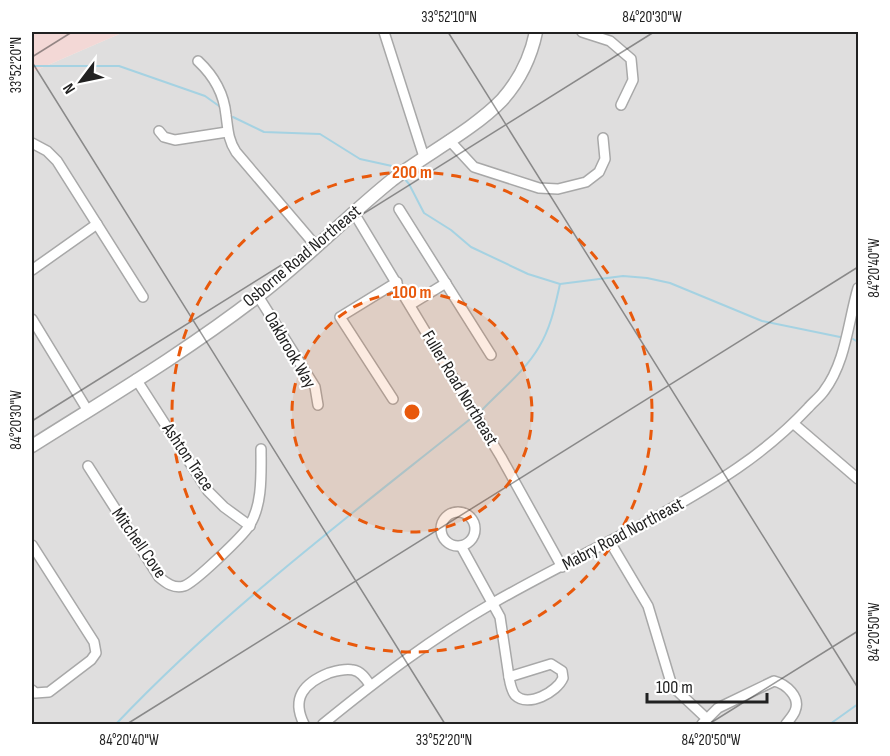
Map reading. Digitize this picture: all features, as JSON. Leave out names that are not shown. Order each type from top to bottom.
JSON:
[{"type":"street","points":[[384,32],[420,160]]},
{"type":"street","name":"Osborne Road Northeast","points":[[32,446],[198,340],[258,296],[392,181],[483,117],[502,100],[518,78],[528,58],[536,32]]},
{"type":"street","points":[[582,32],[610,41],[630,59],[633,80],[621,105]]},
{"type":"street","points":[[198,62],[208,70],[222,95],[227,132],[236,152],[316,246]]},
{"type":"street","points":[[159,131],[164,137],[175,140],[227,132]]},
{"type":"street","points":[[449,140],[474,167],[539,188],[558,189],[586,182],[599,172],[605,159],[603,138]]},
{"type":"street","points":[[32,143],[47,151],[57,161],[143,297]]},
{"type":"street","points":[[399,209],[491,355]]},
{"type":"street","name":"Fuller Road Northeast","points":[[354,213],[501,457],[562,567]]},
{"type":"street","points":[[32,270],[97,224]]},
{"type":"street","points":[[393,399],[340,317],[396,282]]},
{"type":"street","points":[[410,305],[446,283]]},
{"type":"street","name":"Mabry Road Northeast","points":[[322,724],[430,642],[494,603],[714,485],[769,446],[794,424],[824,392],[835,373],[848,334],[858,288]]},
{"type":"street","name":"Oakbrook Way","points":[[258,296],[315,387],[318,405]]},
{"type":"street","points":[[32,319],[88,411]]},
{"type":"street","name":"Ashton Trace","points":[[136,379],[208,491],[249,526]]},
{"type":"street","points":[[794,424],[858,479]]},
{"type":"street","name":"Mitchell Cove","points":[[88,466],[159,577],[176,587],[185,586],[197,578],[249,526],[261,493],[261,448]]},
{"type":"street","points":[[609,543],[648,606],[672,686],[704,721],[718,708],[774,681],[781,683],[789,690],[796,702],[796,711],[786,724]]},
{"type":"street","points":[[32,545],[94,642],[96,653],[91,660],[49,692],[35,693],[32,690]]},
{"type":"street","points":[[461,546],[500,617],[509,677],[516,695],[524,700],[531,700],[555,690],[563,678],[562,671],[551,664],[509,677]]},
{"type":"street","points":[[304,724],[299,710],[300,695],[303,688],[312,681],[334,671],[355,670],[363,675],[370,686]]},
{"type":"shaded area","points":[[32,32],[124,32],[32,72]]},
{"type":"shaded area","points":[[124,32],[858,32],[858,724],[32,724],[32,72]]},
{"type":"waterway","points":[[32,66],[119,66],[205,96],[219,106]]},
{"type":"waterway","points":[[233,117],[264,132],[320,134],[360,159],[392,166],[397,172]]},
{"type":"waterway","points":[[404,178],[424,213],[451,230],[471,247],[528,274],[560,284],[623,276],[647,278],[670,283],[762,321],[840,337]]},
{"type":"waterway","points":[[482,410],[520,372],[539,347],[550,324],[560,284]]},
{"type":"waterway","points":[[853,339],[858,342]]},
{"type":"waterway","points":[[116,724],[199,642],[287,566],[469,420]]},
{"type":"waterway","points":[[830,724],[858,704]]}]
